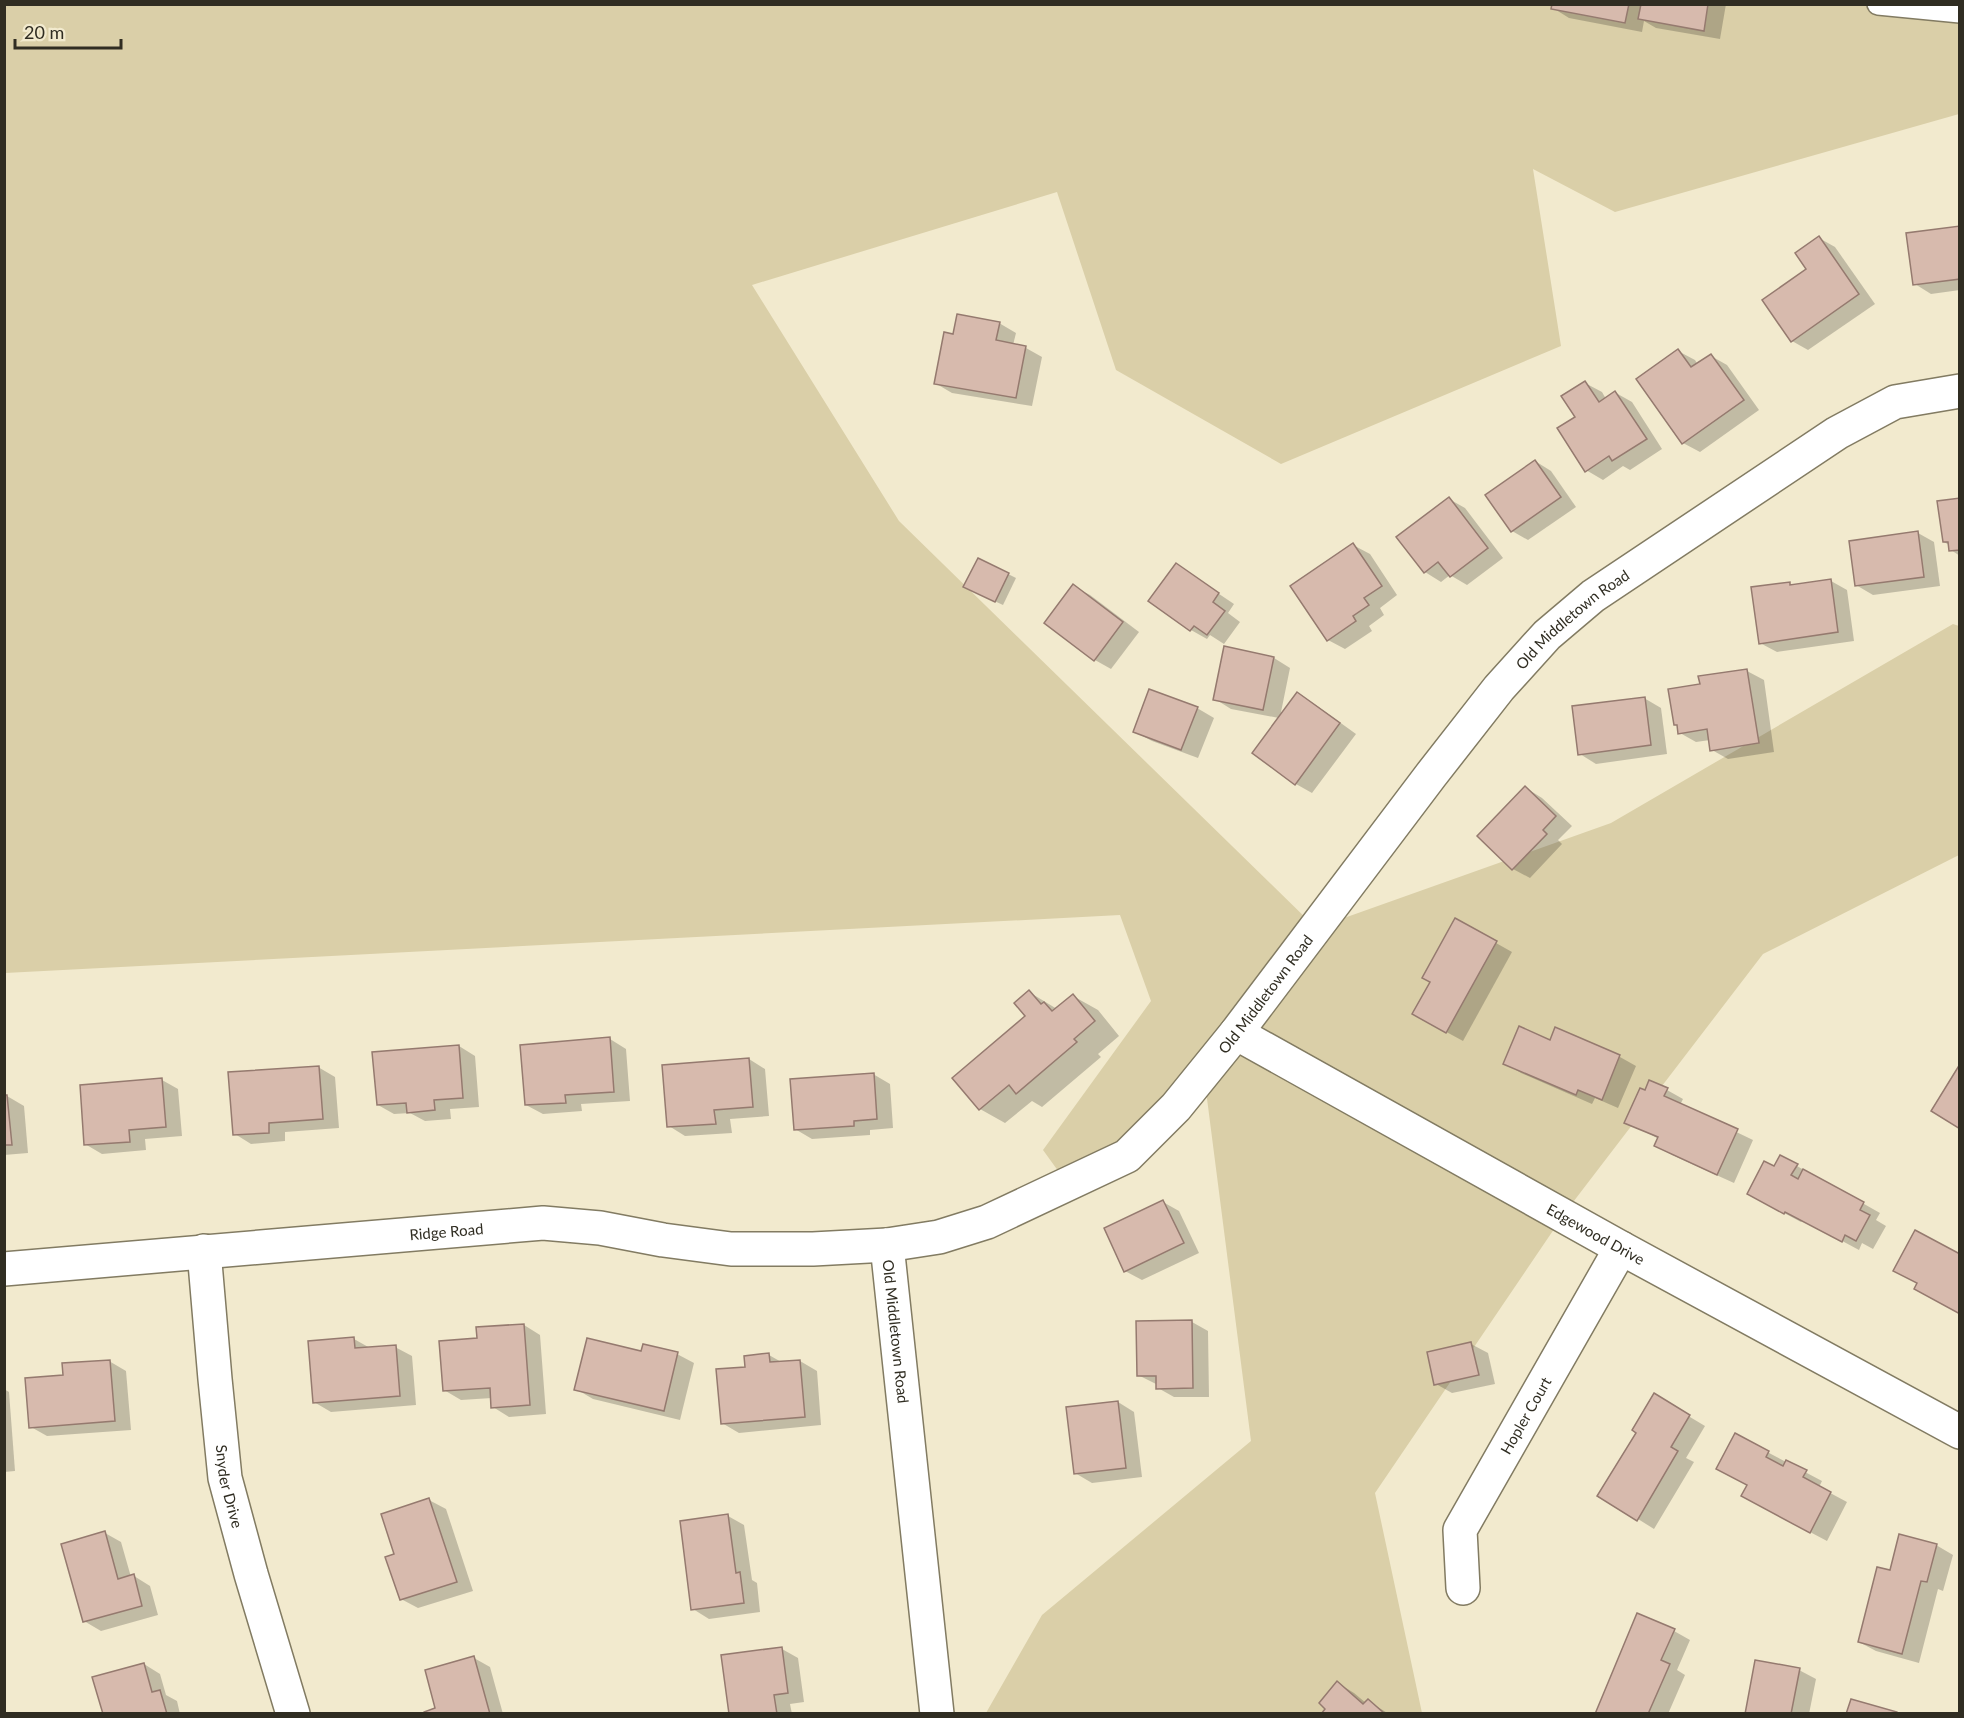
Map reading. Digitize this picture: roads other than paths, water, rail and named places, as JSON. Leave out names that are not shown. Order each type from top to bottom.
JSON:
[{"type":"street","name":"Old Middletown Road","points":[[937,1713],[887,1245],[939,1237],[987,1222],[1127,1156],[1176,1107],[1236,1033],[1431,775],[1499,688],[1547,635],[1593,596],[1837,433],[1894,402],[1959,391]]},
{"type":"street","name":"Edgewood Drive","points":[[1236,1033],[1621,1248],[1959,1432]]},
{"type":"street","name":"Ridge Road","points":[[4,1269],[543,1223],[600,1228],[663,1240],[731,1249],[813,1249],[887,1245]]},
{"type":"street","name":"Hopler Court","points":[[1463,1588],[1460,1530],[1621,1248]]},
{"type":"street","name":"Snyder Drive","points":[[204,1251],[214,1379],[225,1478],[293,1713]]},
{"type":"lane","points":[[1878,4],[1959,12]]}]
